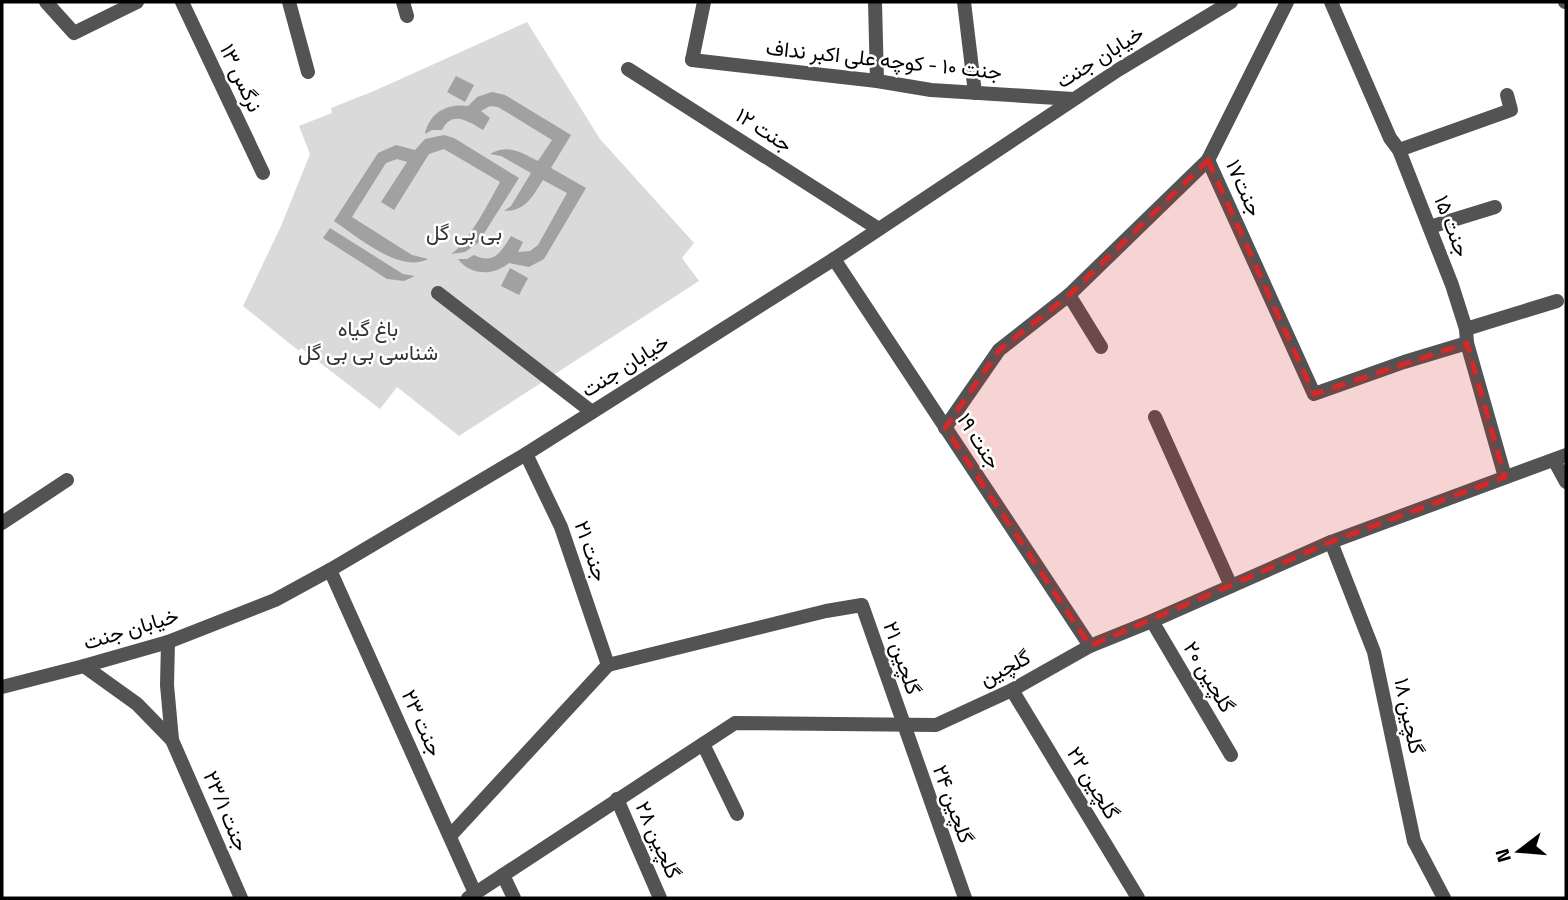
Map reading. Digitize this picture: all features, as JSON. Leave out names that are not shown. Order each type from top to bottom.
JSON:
[{"type":"street","points":[[46,2],[75,33],[137,2]]},
{"type":"street","name":"نرگس ۱۳","points":[[182,2],[263,173]]},
{"type":"street","points":[[289,2],[308,72]]},
{"type":"street","name":"جنت ۱۰ - کوچه علی اکبر نداف","points":[[704,2],[692,60],[877,81],[932,90],[1073,99]]},
{"type":"street","points":[[875,2],[877,81]]},
{"type":"street","points":[[964,2],[975,93]]},
{"type":"street","name":"خیابان جنت","points":[[2,687],[168,642],[275,600],[330,570],[526,454],[834,259],[1073,99],[1231,2]]},
{"type":"street","name":"جنت۱۷","points":[[1287,2],[1208,160],[1314,394],[1467,336]]},
{"type":"street","name":"جنت ۱۵","points":[[1331,2],[1390,138],[1399,150],[1430,227],[1467,336],[1505,477]]},
{"type":"street","name":"جنت ۱۲","points":[[628,69],[877,228]]},
{"type":"street","points":[[1399,150],[1511,110],[1507,95]]},
{"type":"street","points":[[945,428],[999,350],[1069,295],[1208,160]]},
{"type":"street","points":[[1430,227],[1496,206]]},
{"type":"street","name":"جنت ۱۹","points":[[834,259],[1090,646]]},
{"type":"street","points":[[438,293],[592,412]]},
{"type":"street","points":[[1069,295],[1101,347]]},
{"type":"street","points":[[1467,336],[1557,301]]},
{"type":"street","points":[[1155,418],[1231,586]]},
{"type":"street","name":"جنت ۲۱","points":[[526,454],[561,527],[608,665]]},
{"type":"street","points":[[1560,457],[1566,482]]},
{"type":"street","name":"گلچین","points":[[472,896],[735,723],[936,725],[1012,690],[1090,646],[1331,542],[1560,457]]},
{"type":"street","points":[[2,523],[67,480]]},
{"type":"street","name":"گلچین ۱۸","points":[[1331,542],[1374,652],[1413,841],[1444,898]]},
{"type":"street","name":"جنت ۲۳","points":[[330,570],[450,836],[472,896]]},
{"type":"street","name":"گلچین ۲۱","points":[[608,665],[826,611],[862,606],[902,724]]},
{"type":"street","name":"گلچین ۲۰","points":[[1152,621],[1231,755]]},
{"type":"street","points":[[168,642],[167,685],[173,740]]},
{"type":"street","points":[[450,836],[608,665]]},
{"type":"street","points":[[84,666],[137,704],[173,740]]},
{"type":"street","name":"گلچین ۲۲","points":[[1012,690],[1138,898]]},
{"type":"street","name":"گلچین ۲۴","points":[[902,724],[965,898]]},
{"type":"street","name":"جنت ۲۳/۱","points":[[173,740],[241,898]]},
{"type":"street","points":[[703,744],[737,814]]},
{"type":"street","name":"گلچین ۲۸","points":[[617,799],[660,898]]},
{"type":"street","points":[[503,875],[514,898]]},
{"type":"highlighted area","points":[[1208,160],[1314,394],[1467,343],[1505,477],[1331,542],[1090,646],[945,428],[999,350],[1069,295]]},
{"type":"green space","name":"بی بی گل","points":[[527,22],[600,139],[694,243],[682,258],[699,281],[459,436],[397,387],[380,409],[301,348],[299,351],[243,306],[281,226],[310,154],[299,126],[332,113],[331,108]]},
{"type":"shaded area","points":[[456,76],[474,85],[465,102],[447,92]]},
{"type":"shaded area","points":[[492,92],[505,95],[571,135],[551,168],[586,188],[544,259],[529,267],[509,263],[496,270],[482,272],[469,269],[458,259],[467,259],[474,255],[492,258],[500,252],[511,236],[523,242],[518,252],[530,251],[538,245],[567,193],[543,180],[523,206],[504,211],[511,206],[531,173],[501,156],[490,154],[509,149],[538,161],[552,140],[498,107],[490,106],[481,111],[490,118],[483,130],[461,119],[455,119],[442,130],[432,130],[425,134],[430,120],[440,111],[453,106],[468,106],[477,97]]},
{"type":"shaded area","points":[[444,135],[454,138],[519,178],[478,243],[465,252],[451,254],[471,232],[500,182],[444,149],[429,154],[394,210],[381,202],[407,162],[397,159],[386,163],[352,217],[412,255],[428,259],[415,262],[391,257],[366,244],[334,221],[378,153],[396,145],[415,150],[425,139]]},
{"type":"shaded area","points":[[330,228],[403,274],[415,276],[404,281],[387,279],[323,238]]},
{"type":"shaded area","points":[[510,268],[528,278],[519,295],[501,286]]},
{"type":"park label","name":"باغ گیاه شناسی بی بی گل","points":[[368,341]]}]
